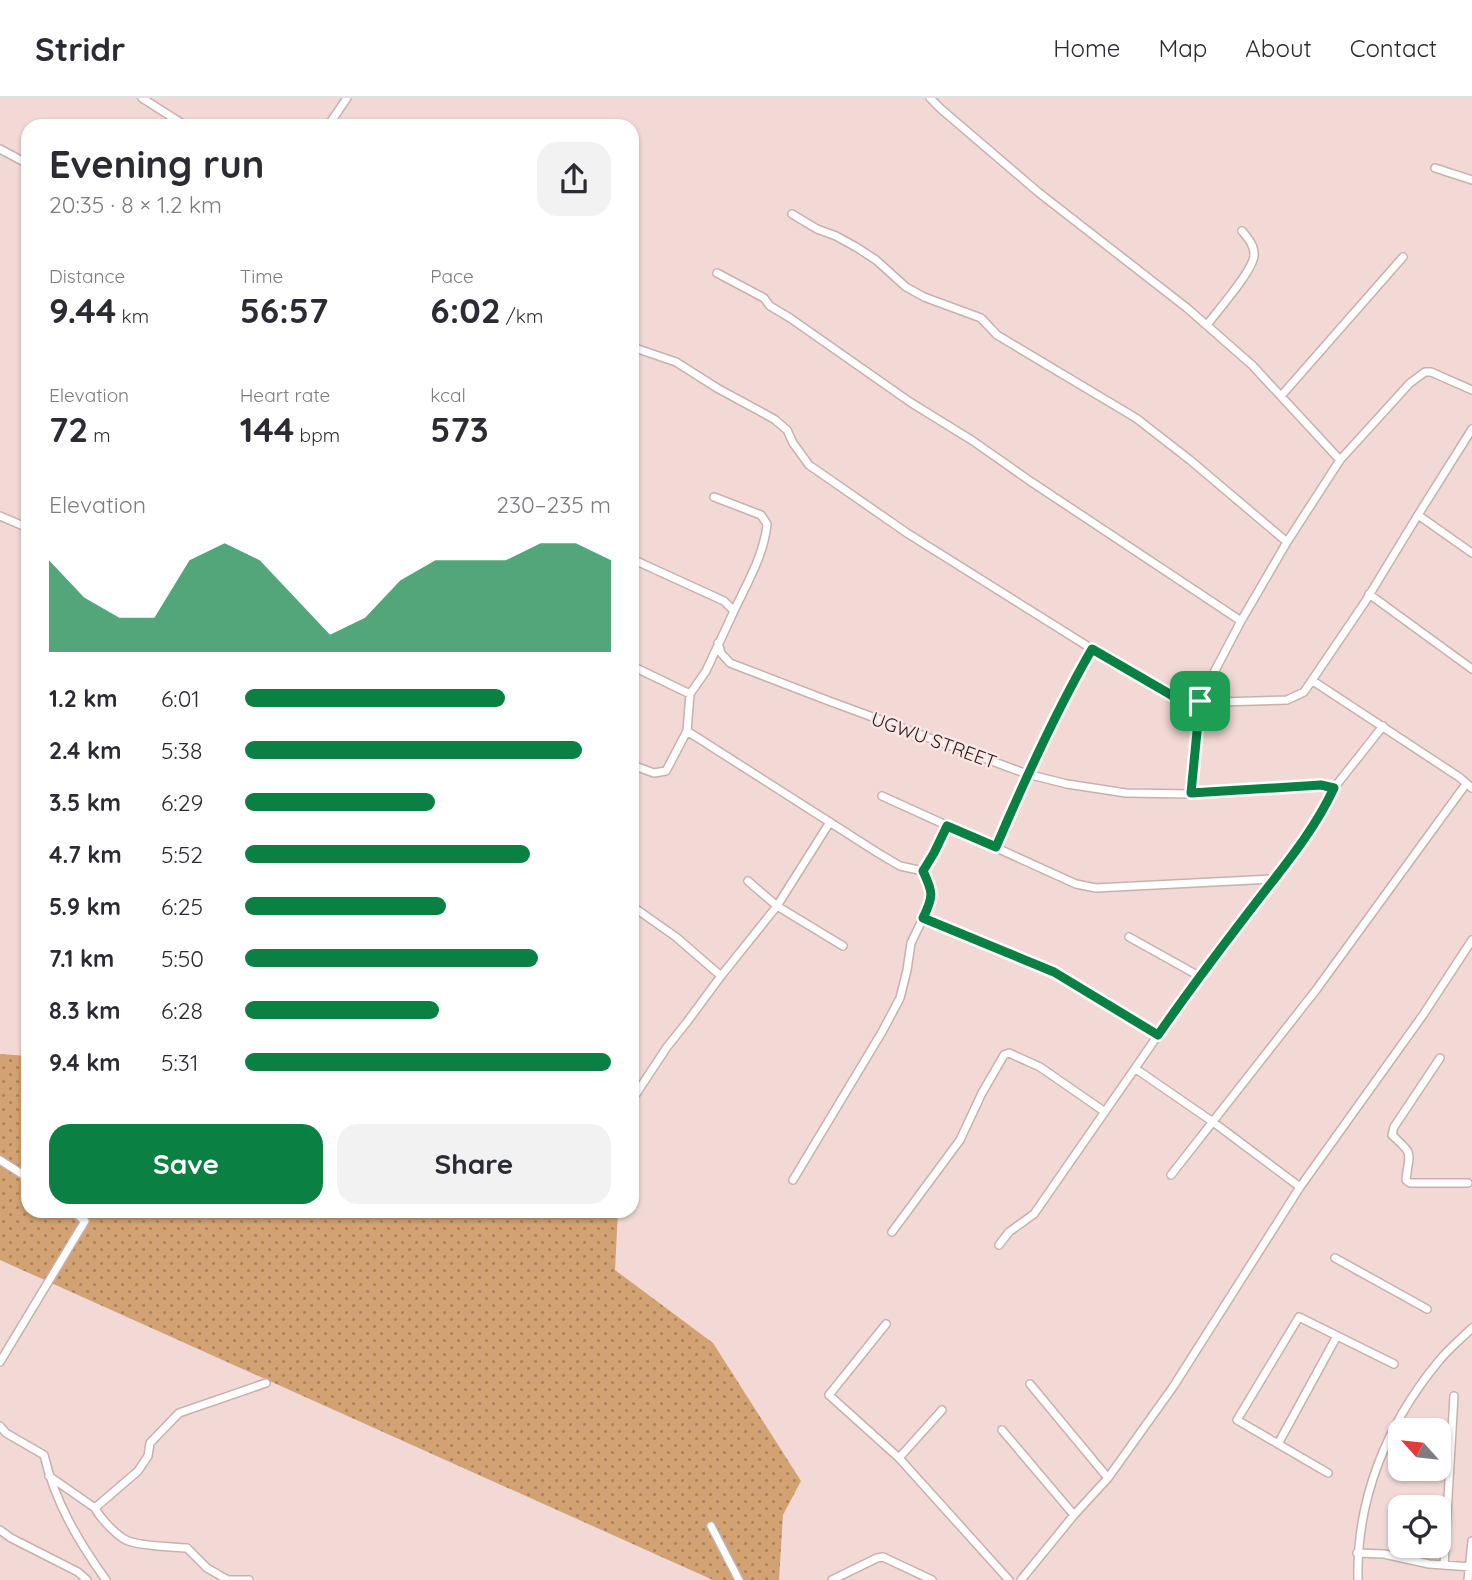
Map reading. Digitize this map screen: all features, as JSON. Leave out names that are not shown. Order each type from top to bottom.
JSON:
[{"type":"street","points":[[142,98],[175,119]]},
{"type":"street","points":[[333,119],[347,98]]},
{"type":"street","points":[[930,98],[1038,192],[1207,325],[1252,365],[1340,460]]},
{"type":"street","points":[[0,149],[21,160]]},
{"type":"street","points":[[1435,168],[1472,180]]},
{"type":"street","points":[[792,214],[876,260],[906,287],[924,297],[981,318],[997,335],[1136,418],[1287,541]]},
{"type":"street","points":[[1207,325],[1249,270],[1254,255],[1252,244],[1242,231]]},
{"type":"street","points":[[1281,396],[1403,257]]},
{"type":"street","points":[[717,273],[764,298],[770,306],[911,402],[1241,621]]},
{"type":"street","points":[[639,349],[676,362],[774,419],[788,430],[793,443],[809,465],[908,533],[1092,649],[1185,703],[1287,700],[1304,692],[1370,594],[1472,429]]},
{"type":"street","points":[[1191,793],[1200,701],[1241,621],[1287,541],[1340,460],[1410,383],[1425,372],[1431,372],[1472,390]]},
{"type":"street","points":[[639,768],[654,773],[666,771],[687,731],[690,694],[706,671],[757,564],[766,534],[767,524],[761,515],[714,497]]},
{"type":"street","points":[[1418,515],[1472,553]]},
{"type":"street","points":[[0,516],[21,525]]},
{"type":"street","points":[[639,562],[724,601],[734,611]]},
{"type":"street","points":[[1370,594],[1472,669]]},
{"type":"street","name":"UGWU STREET","points":[[718,643],[730,663],[1027,774],[1067,784],[1126,793],[1191,793],[1321,785],[1334,788]]},
{"type":"street","points":[[996,847],[1027,774],[1065,696],[1092,649]]},
{"type":"street","points":[[639,669],[690,694]]},
{"type":"street","points":[[1171,1175],[1316,990],[1469,786],[1313,681]]},
{"type":"street","points":[[999,1245],[1009,1232],[1034,1214],[1199,976],[1292,857],[1325,808],[1334,788],[1382,726]]},
{"type":"street","points":[[687,731],[900,866],[923,871]]},
{"type":"street","points":[[881,796],[1085,887],[1274,879]]},
{"type":"street","points":[[639,1089],[667,1047],[778,906],[830,821]]},
{"type":"street","points":[[923,871],[947,826]]},
{"type":"street","points":[[793,1180],[900,998],[911,943],[929,906],[932,890],[923,871]]},
{"type":"street","points":[[748,881],[778,906],[843,946]]},
{"type":"street","points":[[639,911],[676,937],[722,976]]},
{"type":"street","points":[[923,918],[1054,972],[1158,1035]]},
{"type":"street","points":[[1129,937],[1199,976]]},
{"type":"street","points":[[1021,1580],[1108,1478],[1179,1378],[1300,1187],[1423,1015],[1472,940]]},
{"type":"street","points":[[892,1232],[960,1140],[1004,1055],[1009,1054],[1040,1067],[1105,1112]]},
{"type":"street","points":[[1440,1058],[1394,1127],[1392,1135],[1410,1155],[1406,1180],[1410,1183],[1468,1183]]},
{"type":"street","points":[[1136,1069],[1300,1187]]},
{"type":"street","points":[[0,1160],[21,1174]]},
{"type":"street","points":[[0,1362],[85,1221],[81,1218]]},
{"type":"street","points":[[1335,1258],[1427,1309]]},
{"type":"street","points":[[1328,1473],[1237,1420],[1299,1317],[1394,1364]]},
{"type":"street","points":[[886,1324],[829,1395],[899,1458],[1009,1580]]},
{"type":"street","points":[[1358,1580],[1357,1553],[1364,1509],[1371,1481],[1396,1423],[1440,1359],[1472,1328]]},
{"type":"street","points":[[1278,1444],[1337,1335]]},
{"type":"street","points":[[95,1508],[138,1471],[148,1456],[150,1443],[179,1413],[265,1383]]},
{"type":"street","points":[[1030,1384],[1108,1478]]},
{"type":"street","points":[[1444,1566],[1454,1396]]},
{"type":"street","points":[[899,1458],[942,1410]]},
{"type":"street","points":[[0,1426],[3,1433],[44,1455],[49,1476],[65,1514],[82,1547],[106,1580]]},
{"type":"street","points":[[1002,1430],[1074,1516]]},
{"type":"street","points":[[49,1476],[95,1508],[99,1517],[127,1541],[187,1548],[207,1568],[228,1580],[249,1580]]},
{"type":"street","points":[[711,1526],[739,1580]]},
{"type":"street","points":[[0,1530],[78,1572],[87,1580]]},
{"type":"street","points":[[1468,1580],[1472,1541]]},
{"type":"street","points":[[1357,1553],[1384,1554],[1429,1564],[1470,1567]]},
{"type":"street","points":[[832,1580],[880,1557],[932,1580]]},
{"type":"shaded area","points":[[0,1054],[21,1056],[21,1218],[618,1218],[615,1270],[713,1343],[801,1481],[783,1515],[779,1580],[713,1580],[0,1260]]},
{"type":"route","points":[[1092,649],[1185,703],[1200,701],[1191,793],[1321,785],[1334,788],[1325,808],[1292,857],[1199,976],[1158,1035],[1054,972],[923,918],[932,890],[923,871],[947,826],[996,847],[1027,774],[1065,696],[1092,649]]}]
